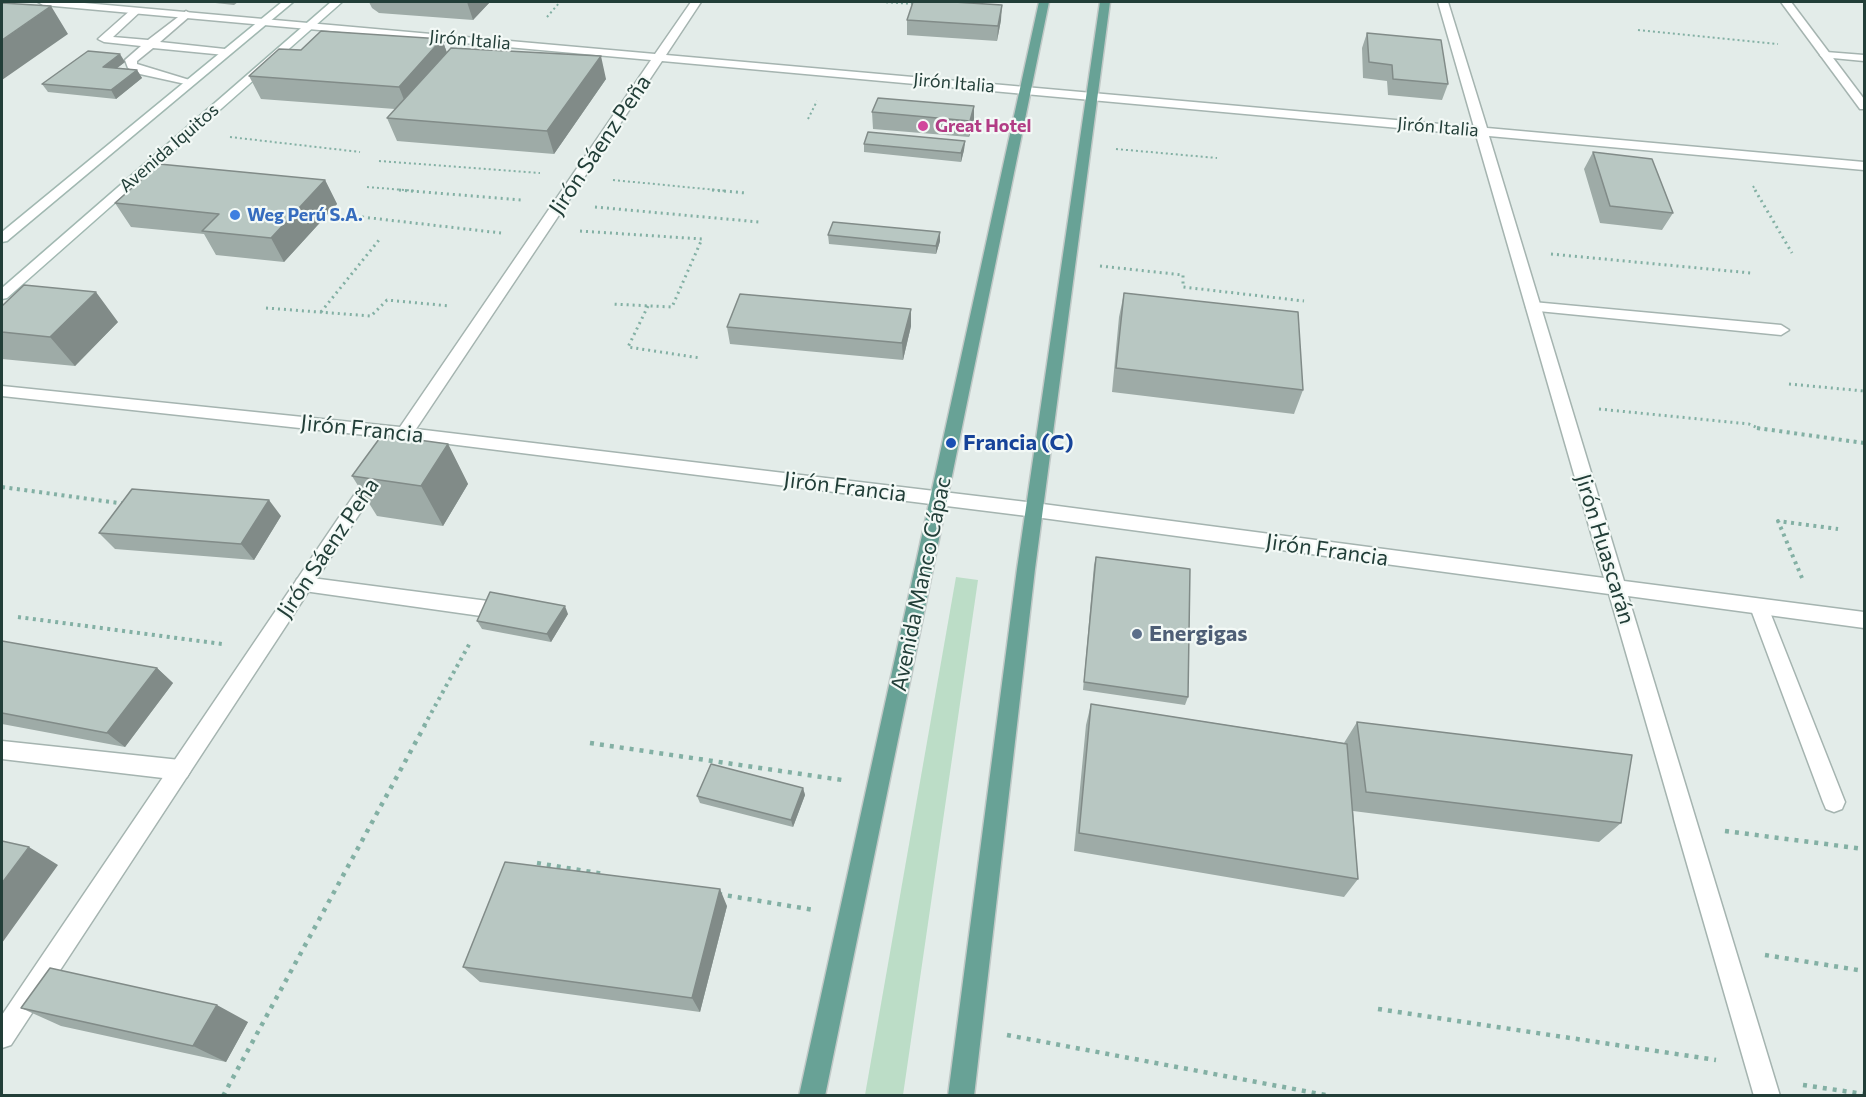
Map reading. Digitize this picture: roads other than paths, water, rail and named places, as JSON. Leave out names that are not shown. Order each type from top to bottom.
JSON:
[{"type":"main road","name":"Avenida Manco Cápac","points":[[812,1095],[1044,2]]},
{"type":"main road","points":[[961,1095],[1035,510],[1105,2]]},
{"type":"street","name":"Jirón Italia","points":[[43,2],[1864,166]]},
{"type":"street","name":"Avenida Iquitos","points":[[2,238],[288,2]]},
{"type":"street","name":"Avenida Iquitos","points":[[2,295],[337,2]]},
{"type":"street","name":"Jirón Sáenz Peña","points":[[2,1036],[389,456],[696,2]]},
{"type":"street","name":"Jirón Huascarán","points":[[1443,2],[1762,1080]]},
{"type":"street","points":[[1786,2],[1864,106]]},
{"type":"street","points":[[137,10],[104,39],[225,52]]},
{"type":"street","points":[[186,15],[132,60],[132,66],[144,72],[190,82]]},
{"type":"street","points":[[1824,52],[1864,58]]},
{"type":"street","points":[[1533,307],[1781,330]]},
{"type":"street","name":"Jirón Francia","points":[[2,392],[405,433],[1035,510],[1864,620]]},
{"type":"street","points":[[304,584],[488,609]]},
{"type":"street","points":[[1759,607],[1834,802]]},
{"type":"street","points":[[2,750],[180,770]]},
{"type":"place","name":"Great Hotel","points":[[923,126]]},
{"type":"place","name":"Weg Perú S.A.","points":[[235,215]]},
{"type":"place","name":"Francia (C)","points":[[951,443]]},
{"type":"place","name":"Energigas","points":[[1137,634]]}]
